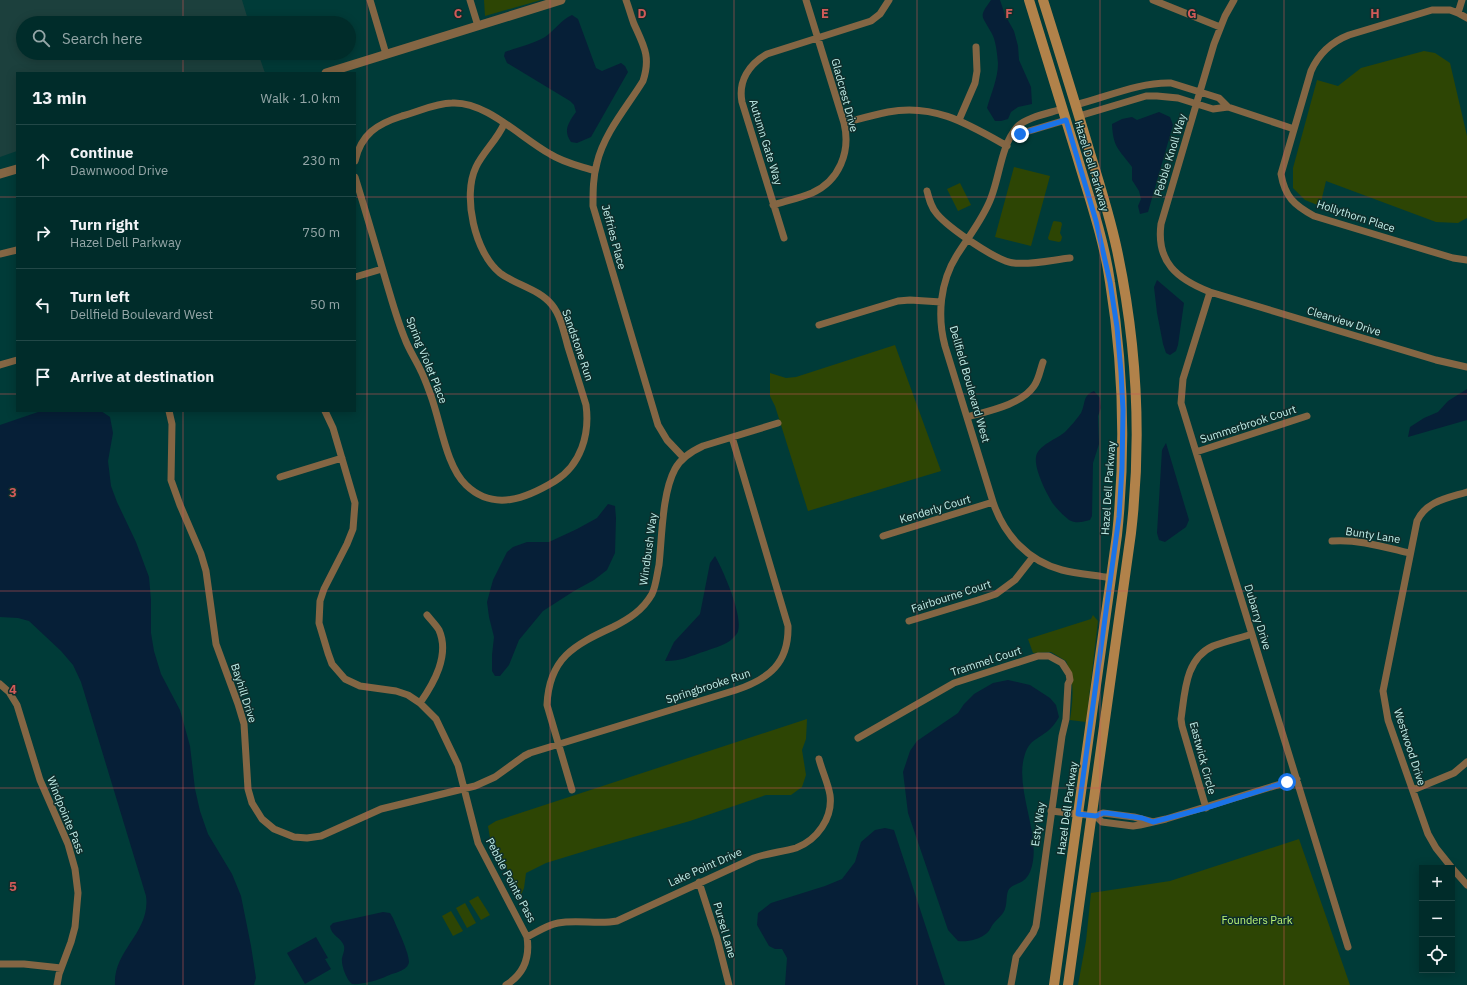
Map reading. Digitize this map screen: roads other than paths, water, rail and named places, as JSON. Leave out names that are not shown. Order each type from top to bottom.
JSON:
[{"type":"main road","name":"Hazel Dell Parkway","points":[[1029,0],[1094,214],[1109,275],[1121,365],[1123,410],[1119,517],[1054,985]]},
{"type":"main road","name":"Hazel Dell Parkway","points":[[1043,0],[1076,105],[1110,222],[1126,294],[1135,373],[1137,428],[1136,468],[1131,533],[1094,816],[1068,985]]},
{"type":"street","points":[[370,0],[386,54]]},
{"type":"street","points":[[470,0],[478,26]]},
{"type":"street","points":[[329,72],[561,0]]},
{"type":"street","name":"Jeffries Place","points":[[626,0],[633,22],[646,52],[646,73],[643,81],[603,144],[593,183],[593,206],[658,425],[667,440],[684,458]]},
{"type":"street","name":"Gladcrest Drive","points":[[773,205],[812,193],[831,179],[840,168],[845,154],[846,137],[844,123],[806,0]]},
{"type":"street","name":"Autumn Gate Way","points":[[784,238],[742,102],[741,91],[743,81],[751,66],[762,57],[775,51],[871,21],[880,14],[889,0]]},
{"type":"street","points":[[1153,0],[1220,27]]},
{"type":"street","name":"Pebble Knoll Way","points":[[1213,293],[1193,285],[1177,275],[1167,260],[1160,239],[1161,224],[1214,44],[1220,27],[1234,0]]},
{"type":"street","points":[[1458,13],[1462,0]]},
{"type":"street","name":"Hollythorn Place","points":[[1467,18],[1458,13],[1444,9],[1432,10],[1349,35],[1337,40],[1326,48],[1314,63],[1281,174],[1287,195],[1296,205],[1314,216],[1453,258],[1467,260]]},
{"type":"street","points":[[959,120],[975,83],[977,71],[976,47]]},
{"type":"street","points":[[1076,105],[1139,87],[1171,83],[1219,98],[1228,107]]},
{"type":"street","points":[[1079,116],[1146,96],[1157,96],[1178,98],[1196,105],[1213,109],[1228,107],[1294,129]]},
{"type":"street","points":[[356,156],[362,142],[369,133],[379,125],[387,121],[443,104],[453,103],[474,106],[486,111],[557,159],[595,171]]},
{"type":"street","points":[[844,123],[890,111],[916,109],[941,113],[959,120],[1006,146]]},
{"type":"street","name":"Dellfield Boulevard West","points":[[1062,109],[1024,122],[1016,128],[1006,146],[990,199],[977,226],[951,266],[941,302],[941,321],[943,339],[998,517],[1018,544],[1033,557],[1061,569],[1111,578]]},
{"type":"street","points":[[1012,136],[1066,120]]},
{"type":"street","name":"Sandstone Run","points":[[504,124],[476,166],[471,179],[469,195],[473,218],[483,251],[494,268],[545,298],[557,313],[586,405],[587,415],[586,437],[576,460],[568,472],[559,479],[527,496]]},
{"type":"street","points":[[0,174],[16,169]]},
{"type":"street","name":"Spring Violet Place","points":[[356,180],[382,269],[405,339],[421,371],[432,399],[455,471],[466,485],[476,493],[489,498],[514,500],[527,496]]},
{"type":"street","points":[[927,191],[937,215],[993,256],[1010,262],[1033,262],[1070,258]]},
{"type":"street","points":[[0,254],[16,250]]},
{"type":"street","points":[[356,277],[382,269]]},
{"type":"street","name":"Clearview Drive","points":[[1213,293],[1436,360],[1467,367]]},
{"type":"street","name":"Dubarry Drive","points":[[1213,293],[1182,379],[1181,403],[1348,947]]},
{"type":"street","points":[[819,325],[898,301],[910,300],[941,302]]},
{"type":"street","points":[[0,365],[16,360]]},
{"type":"street","points":[[967,417],[1011,403],[1021,398],[1034,386],[1043,362]]},
{"type":"street","name":"Bayhill Drive","points":[[169,412],[172,424],[171,480],[206,571],[216,644],[244,724],[248,790],[252,803],[262,819],[274,829],[285,835],[294,838],[308,838],[321,836],[381,809],[464,788]]},
{"type":"street","name":"Pebble Pointe Pass","points":[[325,412],[333,428],[353,492],[355,515],[353,529],[347,544],[324,589],[320,601],[319,615],[322,636],[332,664],[345,679],[360,686],[396,691],[408,695],[420,703],[433,715],[442,729],[458,765],[478,843],[527,937],[528,950],[524,964],[517,976],[506,985]]},
{"type":"street","name":"Summerbrook Court","points":[[1196,452],[1307,416]]},
{"type":"street","name":"Windbush Way","points":[[572,790],[547,705],[548,691],[555,668],[571,650],[630,617],[648,602],[654,591],[657,575],[669,485],[675,468],[684,458],[691,452],[703,446],[778,423]]},
{"type":"street","name":"Springbrooke Run","points":[[464,788],[485,782],[524,756],[558,744],[750,685],[770,674],[778,664],[784,654],[787,643],[788,626],[732,437]]},
{"type":"street","points":[[280,477],[342,458]]},
{"type":"street","name":"Westwood Drive","points":[[1450,865],[1432,841],[1419,810],[1388,720],[1383,692],[1409,553],[1417,520],[1424,510],[1434,502],[1467,492]]},
{"type":"street","name":"Kenderly Court","points":[[883,536],[993,502]]},
{"type":"street","name":"Bunty Lane","points":[[1332,541],[1344,540],[1365,543],[1409,553]]},
{"type":"street","name":"Fairbourne Court","points":[[908,621],[996,594],[1015,580],[1033,557]]},
{"type":"street","points":[[420,703],[433,684],[438,673],[441,660],[442,646],[440,633],[427,616]]},
{"type":"street","name":"Eastwick Circle","points":[[1206,808],[1182,726],[1182,713],[1188,675],[1193,663],[1205,651],[1215,646],[1252,634]]},
{"type":"street","name":"Trammel Court","points":[[858,738],[928,697],[961,680],[1038,656],[1049,656],[1062,663]]},
{"type":"street","name":"Esty Way","points":[[1011,985],[1016,957],[1033,933],[1036,926],[1051,811],[1062,736],[1066,719],[1068,684],[1070,680],[1069,674],[1062,663]]},
{"type":"street","name":"Windpointe Pass","points":[[0,684],[9,692],[17,705],[41,784],[68,844],[75,869],[78,885],[77,913],[71,942],[61,968],[57,985]]},
{"type":"street","name":"Lake Point Drive","points":[[527,937],[558,923],[604,923],[617,921],[699,882],[760,856],[802,845],[815,836],[821,828],[826,818],[830,800],[819,759]]},
{"type":"street","points":[[1413,790],[1450,776],[1467,762]]},
{"type":"street","points":[[1051,811],[1094,816],[1103,813],[1134,817],[1153,822],[1206,808],[1297,779]]},
{"type":"street","name":"Westwood Drive","points":[[1455,871],[1467,885]]},
{"type":"street","name":"Pursel Lane","points":[[699,882],[717,938],[729,985]]},
{"type":"street","points":[[0,964],[24,964],[61,968]]},
{"type":"park label","name":"Founders Park","points":[[1257,920]]}]
